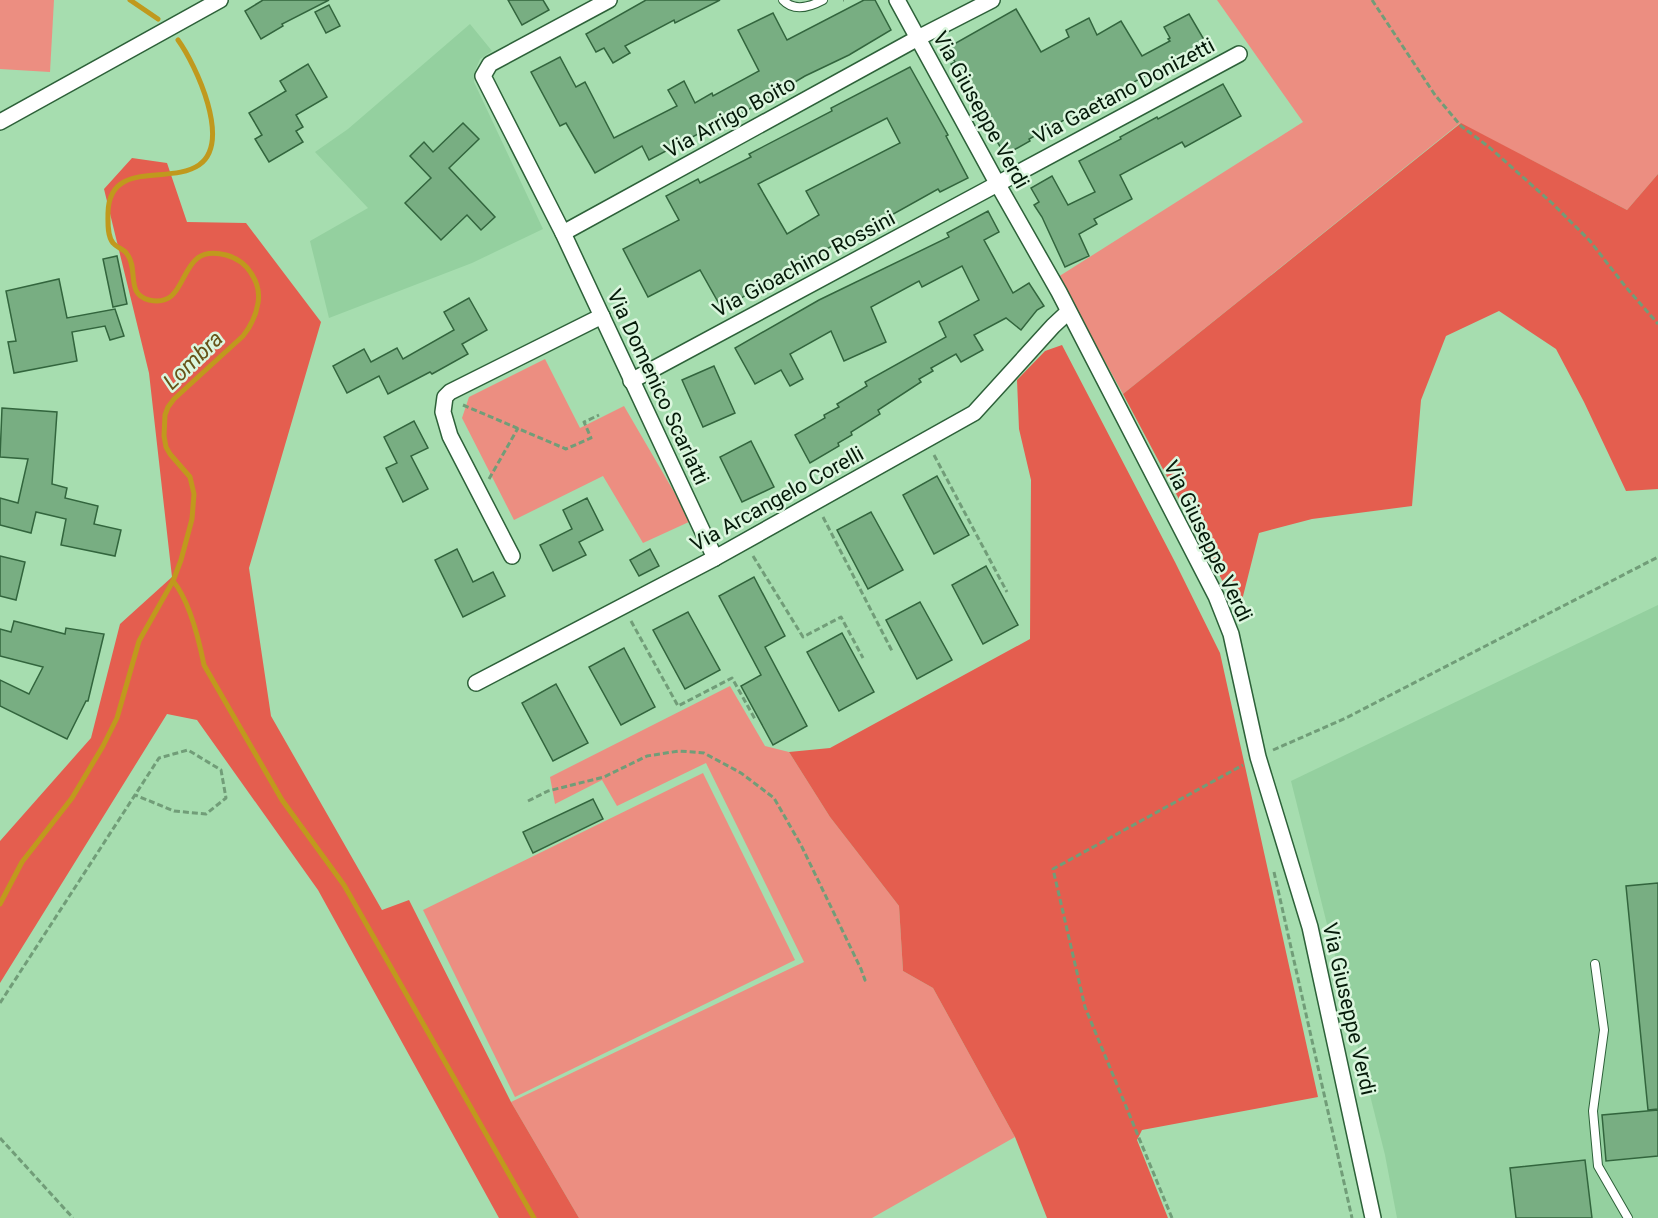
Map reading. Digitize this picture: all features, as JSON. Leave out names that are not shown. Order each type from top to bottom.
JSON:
[{"type":"street","points":[[0,122],[220,0]]},
{"type":"street","name":"Via Domenico Scarlatti","points":[[609,0],[490,64],[483,76],[563,233],[715,558]]},
{"type":"street","name":"Via Giuseppe Verdi","points":[[897,0],[1068,312],[1216,596],[1231,634],[1258,758],[1310,927],[1373,1218]]},
{"type":"street","name":"Via Arrigo Boito","points":[[563,233],[918,38],[992,0]]},
{"type":"street","name":"Via Gaetano Donizetti","points":[[997,183],[1239,54]]},
{"type":"street","name":"Via Gioachino Rossini","points":[[631,381],[997,183]]},
{"type":"street","name":"Via Arcangelo Corelli","points":[[476,683],[715,558],[974,413],[1068,312]]},
{"type":"street","points":[[512,556],[450,436],[443,412],[445,397],[450,392],[602,316]]},
{"type":"lane","points":[[783,0],[792,7],[809,8],[823,0]]},
{"type":"lane","points":[[1595,964],[1604,1030],[1593,1111],[1598,1166],[1628,1218]]},
{"type":"path","points":[[1372,0],[1435,95],[1461,126],[1489,147],[1534,187],[1590,241],[1624,286],[1658,324]]},
{"type":"path","points":[[445,397],[566,448],[591,438],[584,422],[599,415]]},
{"type":"path","points":[[480,494],[518,428]]},
{"type":"path","points":[[927,440],[1007,592]]},
{"type":"path","points":[[815,502],[892,651]]},
{"type":"path","points":[[745,541],[803,637],[841,617],[863,658]]},
{"type":"path","points":[[623,606],[678,706],[732,678],[755,719]]},
{"type":"path","points":[[0,1003],[159,758],[188,750],[221,770],[226,798],[206,814],[174,811],[135,795]]},
{"type":"path","points":[[528,801],[548,791],[604,777],[646,756],[680,751],[704,753],[741,773],[774,798],[801,845],[829,902],[861,969],[865,980],[862,982]]},
{"type":"path","points":[[1272,864],[1352,1218]]},
{"type":"path","points":[[0,1138],[73,1218]]},
{"type":"shaded area","points":[[0,0],[54,0],[50,72],[0,69]]},
{"type":"shaded area","points":[[1217,0],[1658,0],[1658,174],[1627,210],[1460,123],[1123,394],[1058,277],[1303,122]]},
{"type":"shaded area","points":[[470,24],[492,51],[480,59],[475,71],[474,82],[543,229],[472,263],[329,318],[310,241],[368,208],[315,152],[348,129]]},
{"type":"shaded area","points":[[1461,123],[1627,210],[1658,174],[1658,489],[1626,491],[1556,349],[1499,311],[1446,336],[1421,400],[1412,506],[1312,519],[1259,533],[1239,612],[1123,394]]},
{"type":"shaded area","points":[[132,158],[167,163],[187,222],[246,223],[321,322],[249,568],[271,716],[382,910],[409,900],[511,1102],[579,1218],[499,1218],[318,890],[197,720],[167,714],[0,983],[0,841],[91,738],[120,624],[172,577],[149,373],[104,189]]},
{"type":"shaded area","points":[[1062,345],[1220,653],[1318,1097],[1142,1130],[1137,1140],[1168,1218],[1047,1218],[1015,1137],[933,988],[903,971],[899,906],[830,817],[789,752],[830,748],[1030,639],[1031,480],[1019,429],[1017,380],[1045,351]]},
{"type":"shaded area","points":[[545,359],[580,428],[624,406],[691,521],[643,543],[603,476],[514,520],[462,418],[469,397]]},
{"type":"shaded area","points":[[1658,605],[1658,1218],[1397,1218],[1385,1155],[1291,781]]},
{"type":"shaded area","points":[[730,686],[765,746],[789,752],[830,817],[899,906],[903,971],[933,988],[1015,1137],[872,1218],[579,1218],[511,1102],[804,962],[706,763],[617,806],[602,780],[555,804],[550,777]]},
{"type":"shaded area","points":[[703,773],[795,960],[515,1097],[423,910]]},
{"type":"building","points":[[263,0],[329,0],[282,24],[283,26],[261,39],[245,11]]},
{"type":"building","points":[[508,0],[543,0],[549,10],[522,25]]},
{"type":"building","points":[[646,0],[720,0],[675,23],[674,20],[625,46],[630,53],[613,63],[604,48],[596,52],[586,34]]},
{"type":"building","points":[[864,0],[875,0],[891,30],[849,55],[805,76],[731,120],[730,117],[649,160],[642,146],[595,173],[566,123],[560,126],[531,72],[560,57],[576,87],[585,82],[614,138],[677,106],[668,90],[684,81],[695,103],[759,71],[738,30],[773,13],[787,40]]},
{"type":"building","points":[[329,5],[340,26],[326,33],[315,12]]},
{"type":"building","points":[[1016,9],[1041,52],[1069,37],[1066,30],[1089,18],[1097,35],[1121,21],[1142,56],[1170,41],[1164,27],[1189,14],[1206,43],[1029,139],[1030,141],[1005,155],[951,64],[955,62],[947,48]]},
{"type":"building","points":[[308,64],[327,97],[296,115],[303,127],[296,131],[303,142],[269,162],[255,139],[262,135],[249,113],[286,91],[280,81]]},
{"type":"building","points":[[910,67],[948,135],[946,136],[968,178],[940,192],[938,189],[847,240],[846,238],[722,309],[700,270],[648,297],[623,249],[679,220],[666,196],[698,179],[700,183],[751,157],[749,154],[832,111],[831,108]],"holes":[[[887,118],[900,143],[806,191],[819,215],[787,234],[758,184]]]},
{"type":"building","points":[[1223,84],[1241,116],[1185,147],[1182,142],[1120,175],[1132,199],[1094,219],[1097,224],[1079,234],[1089,256],[1065,267],[1034,205],[1039,202],[1031,188],[1052,176],[1068,205],[1095,192],[1079,161],[1157,117],[1158,119]]},
{"type":"building","points":[[463,123],[479,139],[449,168],[495,217],[481,230],[467,215],[441,240],[405,203],[431,178],[410,156],[424,142],[433,152]]},
{"type":"building","points":[[988,211],[999,232],[984,240],[1013,293],[1029,283],[1044,306],[1037,310],[1021,330],[1006,318],[974,335],[983,350],[961,362],[956,354],[931,368],[933,371],[919,379],[921,382],[878,410],[880,414],[851,432],[852,435],[838,443],[839,446],[810,463],[795,435],[825,418],[824,415],[839,407],[837,404],[867,386],[865,382],[946,337],[939,322],[979,300],[962,266],[922,287],[919,281],[871,307],[886,342],[844,361],[831,331],[790,354],[803,379],[790,386],[781,370],[755,384],[735,348],[819,300],[949,237],[947,233]]},
{"type":"building","points":[[117,256],[127,304],[113,307],[103,259]]},
{"type":"building","points":[[59,279],[67,318],[115,309],[124,336],[110,340],[105,326],[72,332],[77,361],[14,373],[8,342],[16,341],[6,291]]},
{"type":"building","points":[[469,298],[487,330],[462,344],[468,354],[388,394],[379,376],[347,393],[333,366],[364,349],[371,362],[397,348],[403,359],[454,330],[444,312]]},
{"type":"building","points":[[714,366],[735,413],[703,427],[682,380]]},
{"type":"building","points":[[2,408],[57,412],[52,484],[67,488],[65,498],[98,506],[94,524],[121,530],[115,556],[61,545],[66,519],[36,512],[31,533],[0,525],[0,498],[18,503],[28,459],[0,457]]},
{"type":"building","points":[[414,421],[428,448],[411,456],[428,489],[403,502],[386,468],[397,463],[384,437]]},
{"type":"building","points":[[751,441],[774,487],[742,502],[720,457]]},
{"type":"building","points":[[937,476],[969,535],[934,554],[903,495]]},
{"type":"building","points":[[587,498],[603,530],[579,542],[586,555],[553,571],[540,545],[572,529],[563,510]]},
{"type":"building","points":[[871,512],[903,570],[868,589],[837,530]]},
{"type":"building","points":[[457,549],[473,582],[493,572],[505,596],[463,617],[435,560]]},
{"type":"building","points":[[650,549],[659,566],[639,576],[630,560]]},
{"type":"building","points":[[0,556],[25,562],[16,600],[0,596]]},
{"type":"building","points":[[986,566],[1018,625],[983,644],[952,585]]},
{"type":"building","points":[[754,577],[785,636],[765,647],[807,726],[773,745],[741,686],[761,675],[719,596]]},
{"type":"building","points":[[920,602],[952,660],[917,679],[886,620]]},
{"type":"building","points":[[688,612],[720,670],[685,689],[653,630]]},
{"type":"building","points":[[14,621],[65,634],[66,628],[104,634],[88,701],[67,739],[0,706],[0,680],[29,694],[43,667],[0,656],[0,629],[11,632]]},
{"type":"building","points":[[842,633],[874,692],[839,711],[807,652]]},
{"type":"building","points":[[624,648],[655,707],[621,725],[589,667]]},
{"type":"building","points":[[556,684],[588,743],[553,761],[522,703]]},
{"type":"building","points":[[593,799],[603,819],[533,853],[523,832]]},
{"type":"building","points":[[1658,883],[1658,1109],[1648,1110],[1626,886]]},
{"type":"building","points":[[1658,1110],[1658,1156],[1606,1161],[1602,1115]]},
{"type":"building","points":[[1585,1160],[1592,1218],[1516,1218],[1510,1168]]},
{"type":"waterway","name":"Lombra","points":[[130,0],[158,19]]},
{"type":"waterway","name":"Lombra","points":[[0,904],[22,862],[72,798],[103,746],[117,718],[139,641],[173,581],[181,560],[192,519],[194,494],[190,477],[166,447],[165,415],[168,407],[243,336],[253,321],[259,299],[258,287],[246,266],[230,256],[210,253],[198,258],[190,266],[172,295],[163,300],[149,300],[137,292],[130,260],[126,252],[116,246],[110,237],[108,213],[111,196],[119,186],[130,179],[143,176],[187,171],[199,165],[208,154],[212,139],[212,122],[208,103],[194,67],[178,40]]},
{"type":"waterway","points":[[173,581],[189,609],[204,665],[282,800],[344,885],[534,1218]]}]
